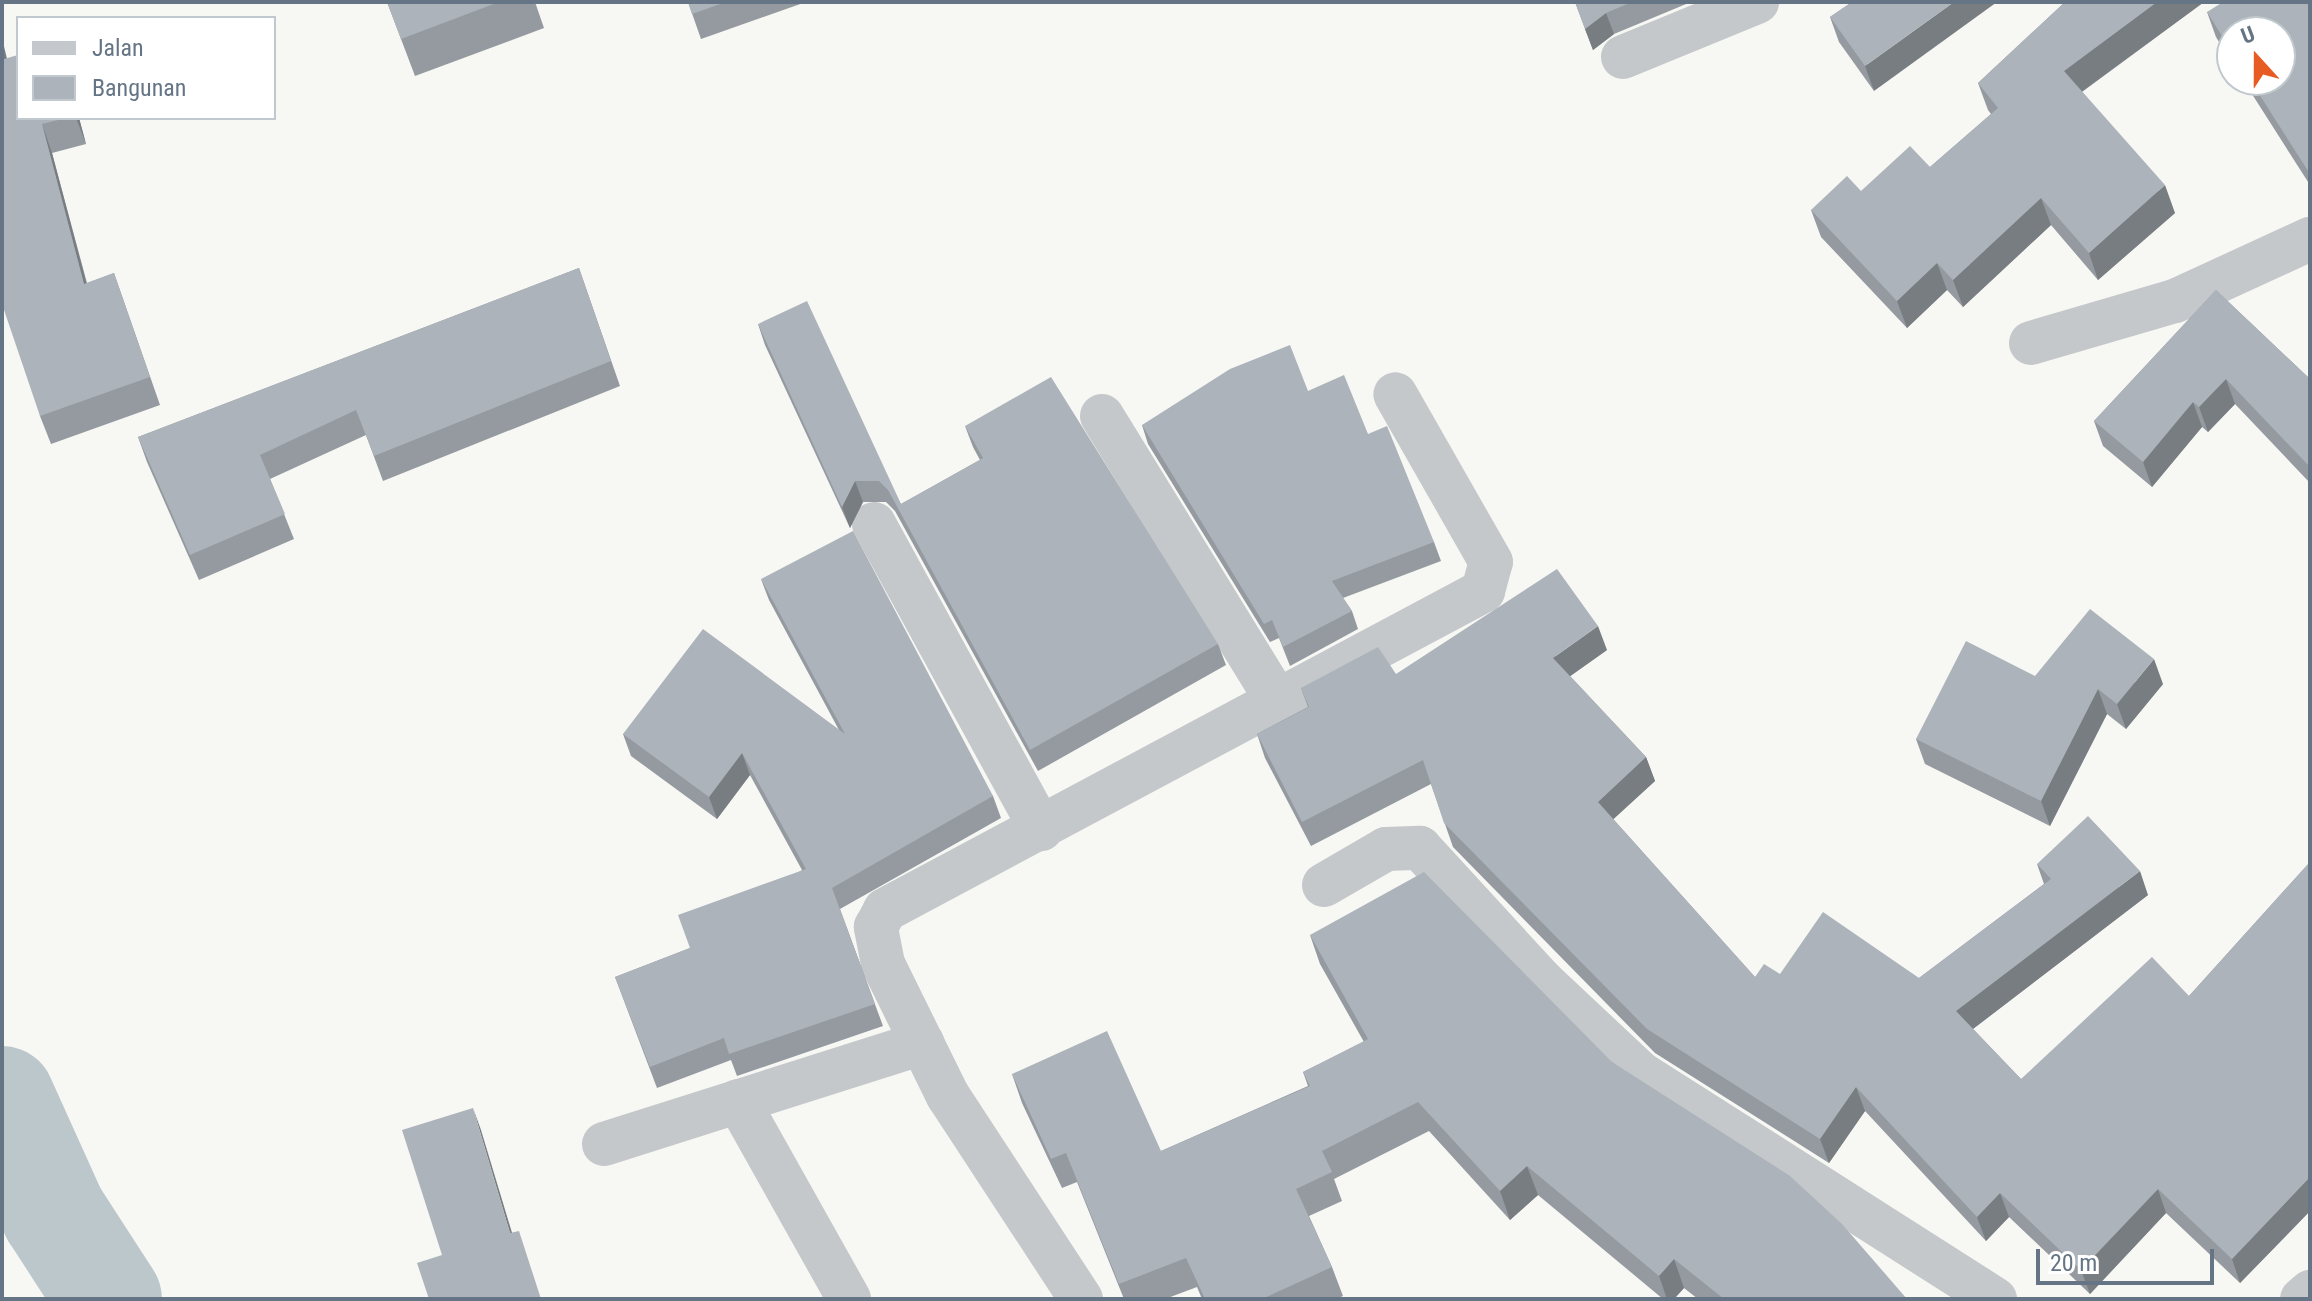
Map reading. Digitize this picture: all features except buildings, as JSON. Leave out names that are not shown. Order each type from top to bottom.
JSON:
[{"type":"street","points":[[1623,57],[1757,2]]},
{"type":"street","points":[[2031,343],[2175,301],[2310,239]]},
{"type":"street","points":[[1081,1299],[948,1096],[878,949],[879,918],[1470,599],[1490,581],[1491,562],[1471,519],[1395,394]]},
{"type":"street","points":[[1102,416],[1277,701]]},
{"type":"street","points":[[874,524],[1041,829]]},
{"type":"street","points":[[1324,885],[1386,849],[1420,848],[1541,980],[1640,1073],[1995,1299]]},
{"type":"street","points":[[604,1144],[922,1043]]},
{"type":"street","points":[[738,1101],[849,1299]]},
{"type":"street","points":[[2302,1299],[2310,1292]]},
{"type":"waterway","points":[[2,1099],[54,1214],[109,1299]]}]
